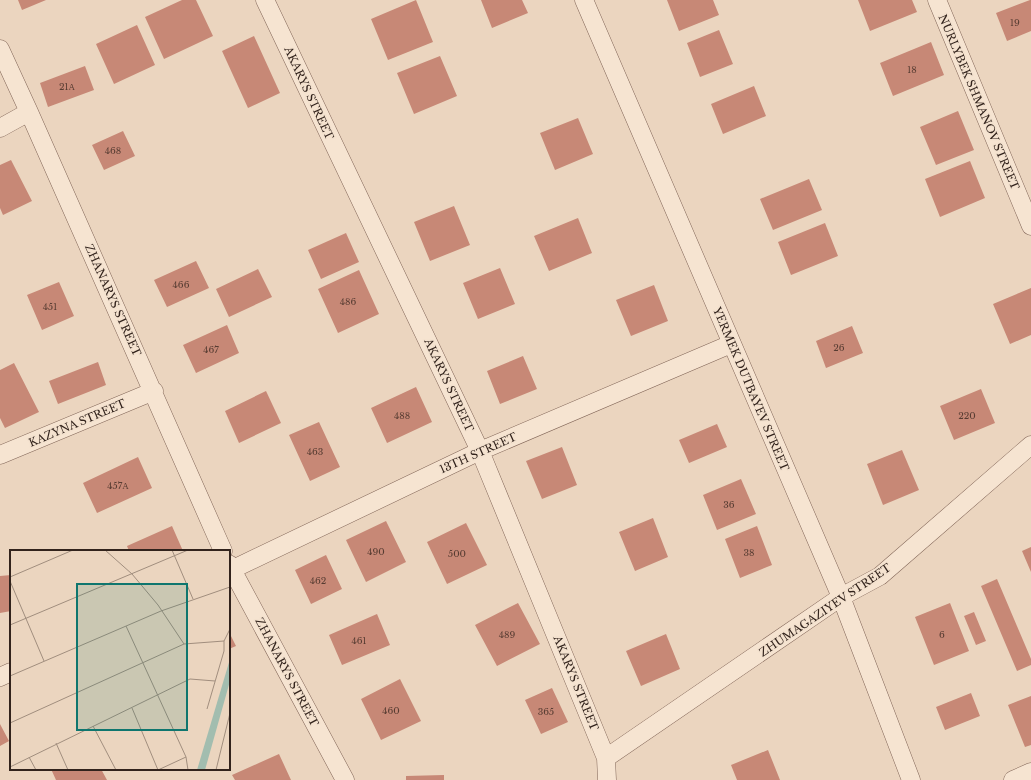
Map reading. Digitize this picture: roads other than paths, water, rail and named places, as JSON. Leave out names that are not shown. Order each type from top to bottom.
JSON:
[{"type":"street","name":"AKARYS STREET","points":[[265,0],[480,451],[606,758],[607,780]]},
{"type":"street","name":"YERMEK DUTBAYEV STREET","points":[[584,0],[841,597],[911,780]]},
{"type":"street","name":"NURLYBEK SHMANOV STREET","points":[[936,0],[1031,226]]},
{"type":"street","name":"ZHANARYS STREET","points":[[0,49],[224,550]]},
{"type":"street","points":[[0,128],[29,112]]},
{"type":"street","name":"13TH STREET","points":[[230,568],[480,451],[731,344]]},
{"type":"street","name":"KAZYNA STREET","points":[[0,455],[154,392]]},
{"type":"street","name":"ZHUMAGAZIYEV STREET","points":[[606,758],[841,597],[880,576],[1031,445]]},
{"type":"street","name":"ZHANARYS STREET","points":[[230,568],[345,780]]},
{"type":"street","points":[[0,677],[10,672]]},
{"type":"street","points":[[1013,780],[1031,772]]}]
